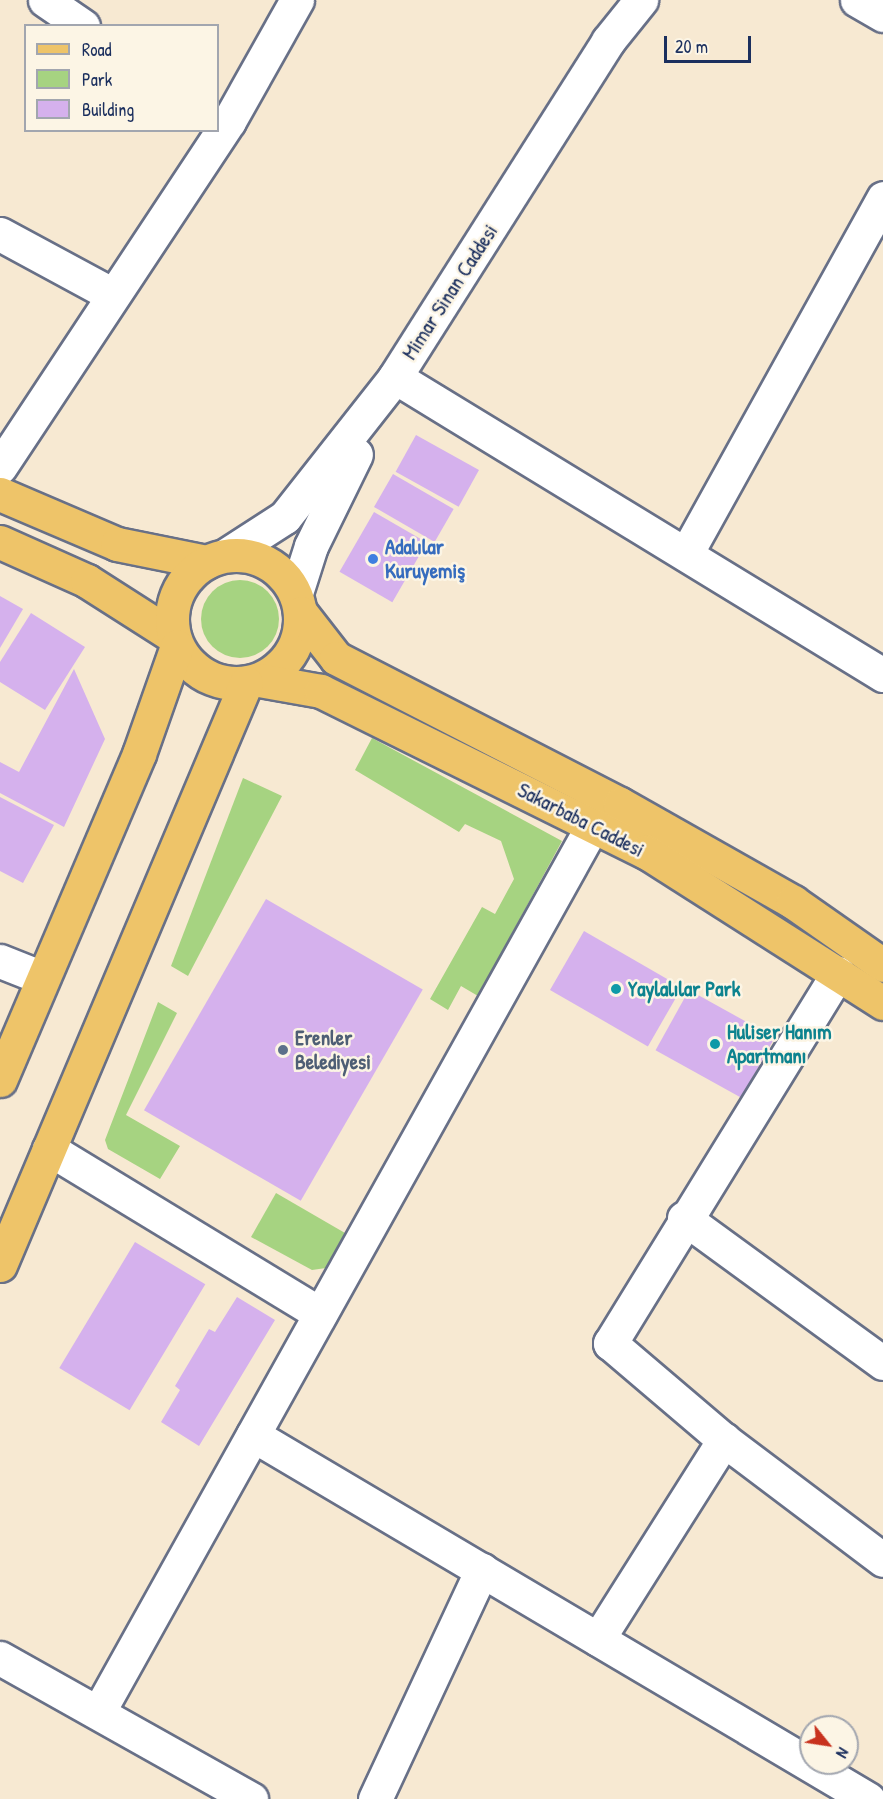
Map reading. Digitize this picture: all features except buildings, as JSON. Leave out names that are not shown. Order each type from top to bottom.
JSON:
[{"type":"main road","points":[[0,494],[117,544],[216,558],[267,562],[298,603],[291,654],[253,682],[0,1265]]},
{"type":"main road","points":[[0,542],[87,581],[175,641],[205,676],[253,682]]},
{"type":"main road","points":[[0,1080],[139,754],[175,641],[177,593],[216,558]]},
{"type":"main road","name":"Sakarbaba Caddesi","points":[[298,603],[336,658],[630,810],[793,902],[883,965]]},
{"type":"main road","name":"Sakarbaba Caddesi","points":[[253,682],[321,691],[593,825],[838,973],[883,1004]]},
{"type":"street","points":[[223,117],[297,0]]},
{"type":"street","name":"Mimar Sinan Caddesi","points":[[216,558],[285,518],[395,377],[608,41],[641,0]]},
{"type":"street","points":[[857,0],[883,15]]},
{"type":"street","points":[[51,2],[80,24]]},
{"type":"street","points":[[0,466],[113,295],[214,132]]},
{"type":"street","points":[[686,554],[883,198]]},
{"type":"street","points":[[0,234],[113,295]]},
{"type":"street","points":[[298,603],[311,546],[395,377],[882,671]]},
{"type":"street","points":[[99,1711],[593,825]]},
{"type":"street","points":[[0,961],[43,978]]},
{"type":"street","points":[[838,973],[684,1218],[610,1343],[724,1440],[883,1560]]},
{"type":"street","points":[[49,1149],[320,1314]]},
{"type":"street","points":[[684,1218],[883,1363]]},
{"type":"street","points":[[253,1435],[868,1799]]},
{"type":"street","points":[[598,1639],[724,1440]]},
{"type":"street","points":[[375,1799],[482,1570]]},
{"type":"street","points":[[0,1658],[99,1711],[251,1799]]},
{"type":"green space","points":[[240,580],[255,583],[268,591],[276,604],[279,619],[276,634],[268,647],[255,655],[240,658],[225,655],[212,647],[204,634],[201,619],[204,604],[212,591],[225,583]]},
{"type":"green space","points":[[372,738],[562,841],[478,996],[461,986],[448,1010],[430,999],[482,907],[495,914],[514,879],[501,841],[465,824],[459,832],[355,770]]},
{"type":"green space","points":[[243,778],[282,796],[188,976],[171,966]]},
{"type":"green space","points":[[158,1002],[177,1013],[126,1115],[180,1146],[160,1179],[108,1149],[105,1140]]},
{"type":"green space","points":[[276,1193],[345,1233],[326,1268],[312,1270],[251,1237]]},
{"type":"place","name":"Adalılar Kuruyemiş","points":[[373,559]]},
{"type":"place","name":"Yaylalılar Park","points":[[616,989]]},
{"type":"place","name":"Huliser Hanım Apartmanı","points":[[715,1044]]},
{"type":"place","name":"Erenler Belediyesi","points":[[283,1050]]}]
